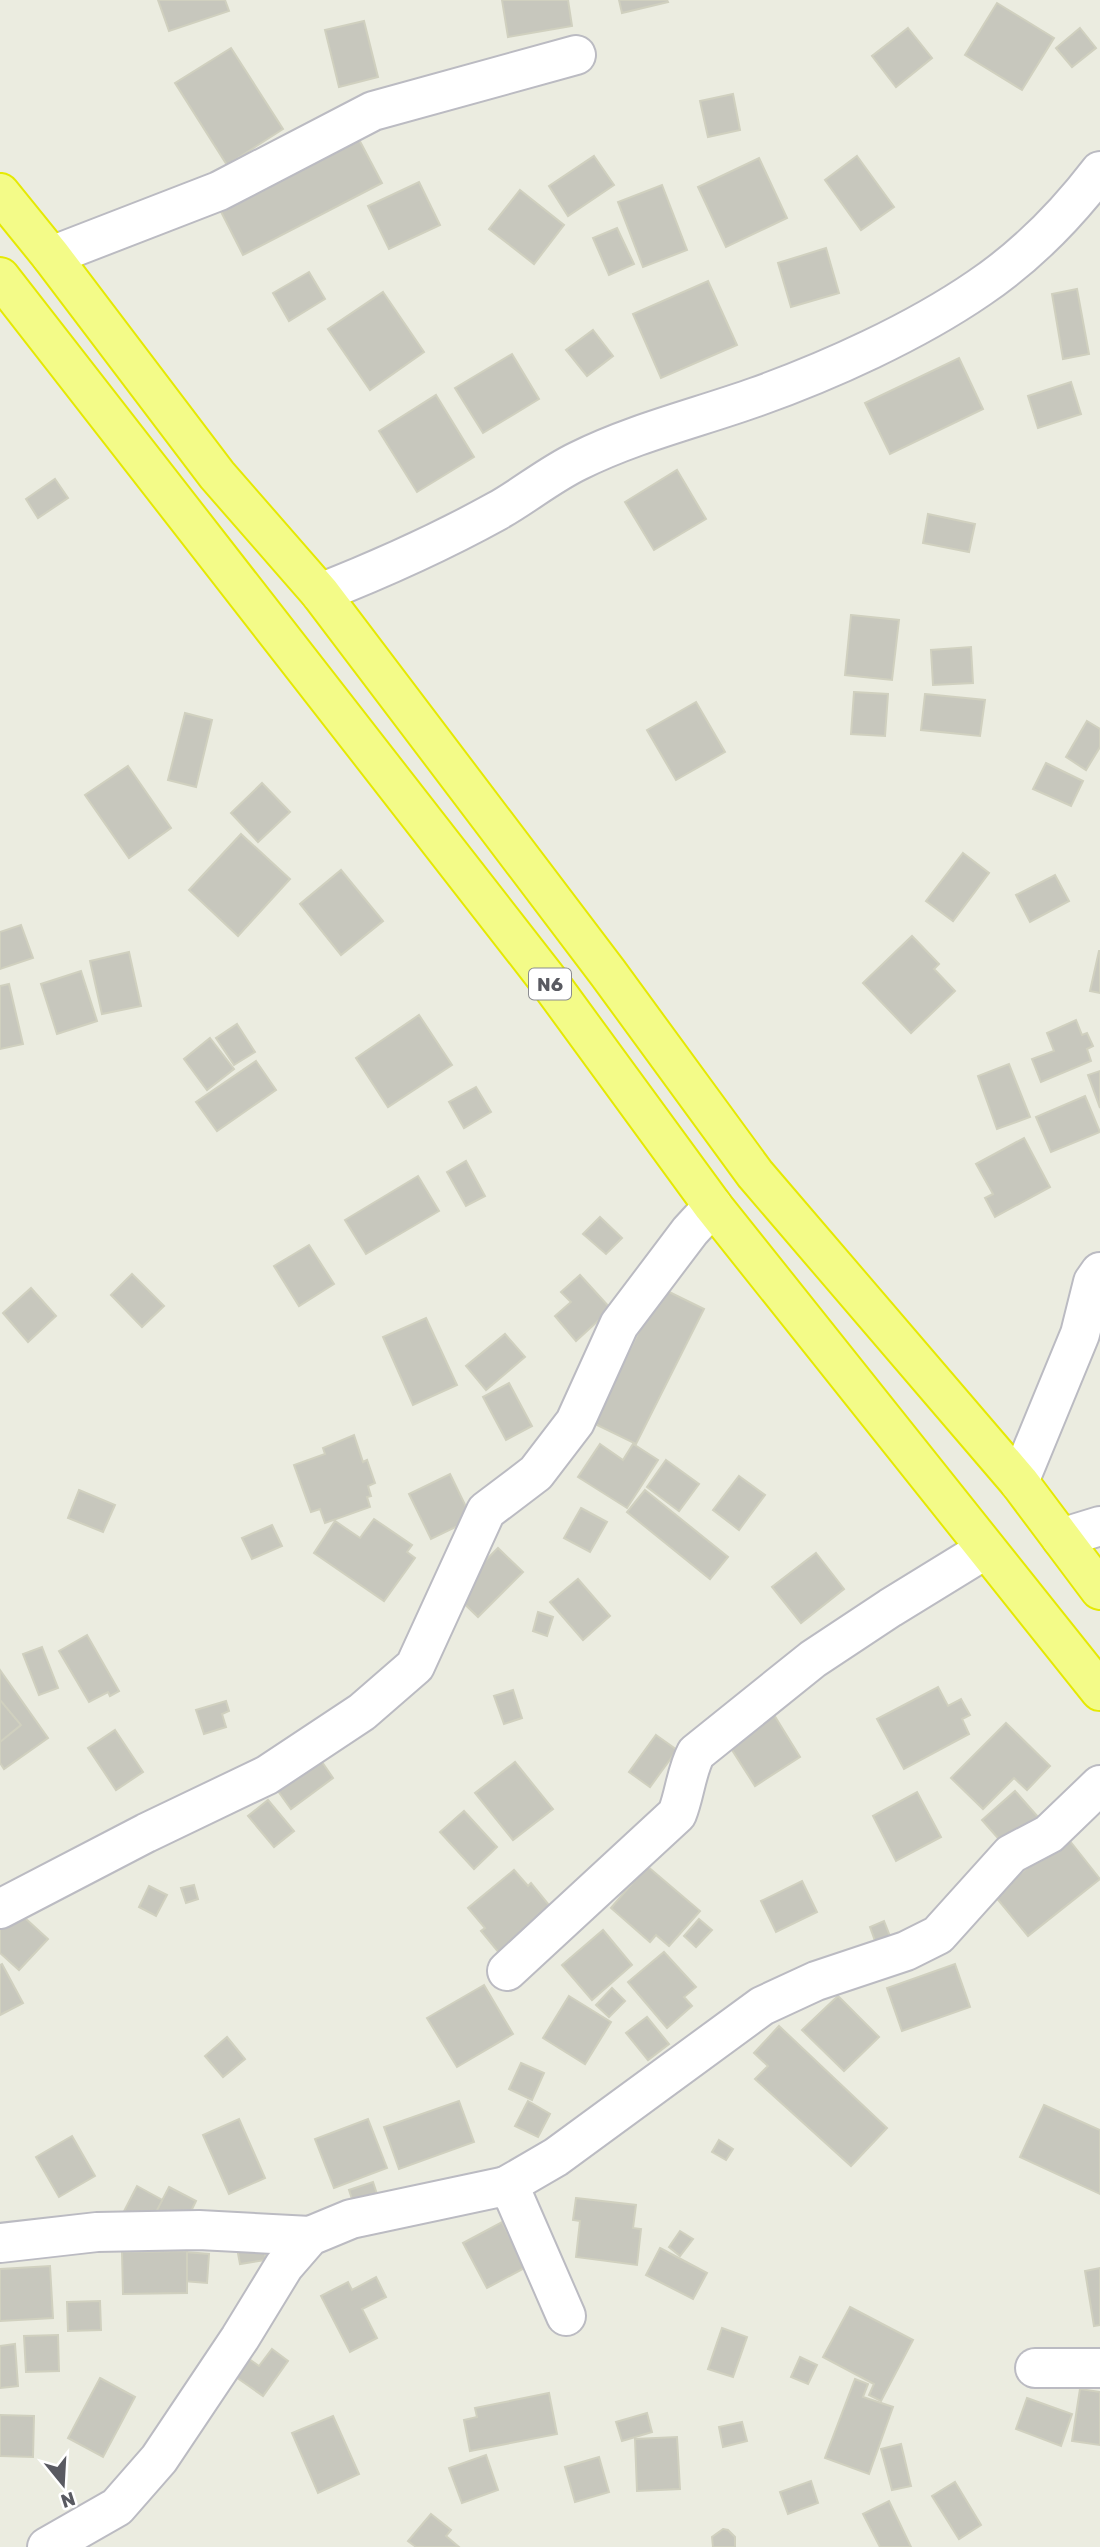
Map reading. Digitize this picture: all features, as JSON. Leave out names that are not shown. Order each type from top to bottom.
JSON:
[{"type":"highway","name":"N6","points":[[0,193],[217,475],[320,593],[608,973],[755,1174],[1019,1482],[1100,1590]]},
{"type":"highway","name":"N6","points":[[0,277],[530,958],[713,1206],[1100,1691]]},
{"type":"street","points":[[51,256],[219,191],[373,111],[576,55]]},
{"type":"street","points":[[320,593],[392,564],[448,537],[499,510],[575,462],[620,443],[760,396],[909,329],[979,288],[1019,256],[1055,223],[1100,171]]},
{"type":"street","points":[[0,1909],[146,1833],[267,1775],[362,1712],[415,1666],[486,1511],[536,1473],[575,1422],[619,1325],[690,1231],[713,1206]]},
{"type":"street","points":[[1019,1482],[1080,1334],[1094,1282],[1100,1272]]},
{"type":"street","points":[[1061,1538],[1100,1526]]},
{"type":"street","points":[[507,1971],[677,1814],[684,1796],[688,1768],[696,1753],[813,1659],[986,1549]]},
{"type":"street","points":[[0,2243],[110,2232],[199,2230],[310,2236],[351,2219],[506,2186],[556,2157],[762,2006],[816,1980],[906,1951],[938,1935],[1011,1854],[1049,1835],[1100,1786]]},
{"type":"street","points":[[506,2186],[515,2199],[566,2316]]},
{"type":"street","points":[[47,2547],[117,2507],[159,2459],[240,2338],[284,2266],[310,2236]]},
{"type":"street","points":[[1035,2368],[1100,2368]]},
{"type":"building","points":[[158,0],[225,0],[229,11],[169,31]]},
{"type":"building","points":[[502,0],[568,0],[572,26],[508,37]]},
{"type":"building","points":[[619,0],[667,0],[668,2],[622,13]]},
{"type":"building","points":[[997,3],[1054,38],[1022,90],[965,55]]},
{"type":"building","points":[[364,21],[378,77],[339,87],[325,30]]},
{"type":"building","points":[[908,28],[932,58],[896,87],[872,56]]},
{"type":"building","points":[[1080,28],[1096,48],[1072,67],[1056,48]]},
{"type":"building","points":[[231,48],[283,129],[227,165],[175,83]]},
{"type":"building","points":[[733,94],[740,130],[708,137],[700,101]]},
{"type":"building","points":[[354,130],[382,183],[243,255],[216,202]]},
{"type":"building","points":[[594,156],[614,185],[568,216],[549,186]]},
{"type":"building","points":[[857,156],[894,207],[861,230],[825,180]]},
{"type":"building","points":[[759,158],[787,218],[726,247],[698,187]]},
{"type":"building","points":[[419,182],[440,225],[389,249],[368,206]]},
{"type":"building","points":[[662,185],[687,250],[643,267],[618,202]]},
{"type":"building","points":[[520,190],[564,225],[534,264],[489,229]]},
{"type":"building","points":[[617,228],[634,264],[609,275],[593,238]]},
{"type":"building","points":[[826,248],[839,293],[791,307],[778,263]]},
{"type":"building","points":[[309,272],[325,299],[289,321],[273,293]]},
{"type":"building","points":[[708,281],[737,345],[661,378],[633,314]]},
{"type":"building","points":[[1077,289],[1089,354],[1063,359],[1052,294]]},
{"type":"building","points":[[383,292],[424,352],[370,390],[328,329]]},
{"type":"building","points":[[593,330],[613,356],[587,376],[566,350]]},
{"type":"building","points":[[512,354],[539,399],[483,433],[455,388]]},
{"type":"building","points":[[959,358],[983,409],[890,454],[865,403]]},
{"type":"building","points":[[1071,382],[1081,414],[1038,428],[1028,396]]},
{"type":"building","points":[[436,395],[474,457],[417,492],[379,431]]},
{"type":"building","points":[[677,470],[706,519],[654,550],[625,502]]},
{"type":"building","points":[[55,479],[68,498],[38,518],[26,499]]},
{"type":"building","points":[[928,514],[975,524],[969,552],[923,543]]},
{"type":"building","points":[[851,615],[899,620],[892,680],[845,675]]},
{"type":"building","points":[[971,647],[973,683],[933,685],[931,650]]},
{"type":"building","points":[[854,692],[888,694],[885,736],[851,734]]},
{"type":"building","points":[[925,694],[985,700],[980,736],[921,730]]},
{"type":"building","points":[[696,702],[725,752],[676,780],[647,730]]},
{"type":"building","points":[[185,713],[212,720],[196,787],[168,780]]},
{"type":"building","points":[[1087,721],[1100,729],[1100,747],[1086,770],[1066,757]]},
{"type":"building","points":[[1046,763],[1083,781],[1071,806],[1033,789]]},
{"type":"building","points":[[128,766],[171,828],[129,858],[85,795]]},
{"type":"building","points":[[262,783],[290,812],[258,842],[231,813]]},
{"type":"building","points":[[241,834],[290,879],[238,936],[189,890]]},
{"type":"building","points":[[963,853],[989,873],[953,921],[926,901]]},
{"type":"building","points":[[341,870],[383,921],[341,955],[300,904]]},
{"type":"building","points":[[1055,875],[1069,901],[1030,922],[1016,895]]},
{"type":"building","points":[[21,925],[33,958],[0,969],[0,932]]},
{"type":"building","points":[[912,936],[939,964],[934,969],[955,991],[911,1033],[863,983]]},
{"type":"building","points":[[1100,951],[1100,993],[1090,991]]},
{"type":"building","points":[[129,952],[141,1006],[102,1014],[90,961]]},
{"type":"building","points":[[81,971],[97,1021],[57,1034],[41,984]]},
{"type":"building","points":[[9,984],[23,1044],[0,1049],[0,986]]},
{"type":"building","points":[[419,1015],[452,1065],[388,1107],[356,1058]]},
{"type":"building","points":[[1076,1020],[1082,1035],[1087,1033],[1093,1046],[1087,1049],[1091,1061],[1041,1082],[1032,1059],[1054,1051],[1047,1033]]},
{"type":"building","points":[[237,1024],[255,1052],[234,1065],[216,1038]]},
{"type":"building","points":[[210,1038],[234,1069],[207,1090],[184,1059]]},
{"type":"building","points":[[256,1061],[276,1090],[217,1131],[196,1102]]},
{"type":"building","points":[[1009,1064],[1030,1117],[997,1129],[978,1076]]},
{"type":"building","points":[[1100,1071],[1100,1108],[1088,1075]]},
{"type":"building","points":[[476,1087],[491,1112],[464,1128],[449,1102]]},
{"type":"building","points":[[1085,1096],[1100,1132],[1051,1152],[1036,1117]]},
{"type":"building","points":[[1024,1138],[1050,1187],[995,1217],[985,1198],[993,1194],[976,1164]]},
{"type":"building","points":[[466,1161],[485,1196],[466,1206],[447,1172]]},
{"type":"building","points":[[418,1176],[439,1211],[366,1254],[345,1220]]},
{"type":"building","points":[[600,1217],[622,1238],[606,1254],[583,1234]]},
{"type":"building","points":[[309,1245],[334,1284],[299,1306],[274,1266]]},
{"type":"building","points":[[132,1274],[164,1306],[142,1327],[111,1295]]},
{"type":"building","points":[[580,1275],[611,1309],[576,1341],[555,1316],[571,1302],[561,1292]]},
{"type":"building","points":[[31,1288],[56,1316],[28,1342],[3,1313]]},
{"type":"building","points":[[661,1288],[704,1309],[636,1444],[593,1423]]},
{"type":"building","points":[[426,1318],[457,1385],[413,1405],[383,1337]]},
{"type":"building","points":[[505,1334],[525,1357],[486,1390],[466,1366]]},
{"type":"building","points":[[509,1383],[532,1426],[506,1440],[483,1397]]},
{"type":"building","points":[[354,1435],[363,1462],[367,1460],[375,1483],[368,1486],[370,1507],[325,1523],[320,1509],[311,1512],[294,1465],[325,1454],[323,1448]]},
{"type":"building","points":[[600,1444],[623,1460],[633,1444],[658,1460],[627,1508],[578,1477]]},
{"type":"building","points":[[666,1460],[699,1484],[679,1511],[647,1487]]},
{"type":"building","points":[[450,1474],[472,1519],[431,1539],[409,1494]]},
{"type":"building","points":[[739,1476],[765,1495],[739,1530],[713,1510]]},
{"type":"building","points":[[79,1490],[115,1505],[103,1532],[68,1518]]},
{"type":"building","points":[[645,1490],[728,1557],[710,1579],[627,1512]]},
{"type":"building","points":[[581,1508],[607,1522],[590,1552],[564,1538]]},
{"type":"building","points":[[374,1519],[412,1545],[407,1552],[415,1558],[384,1601],[314,1553],[335,1521],[360,1538]]},
{"type":"building","points":[[272,1525],[282,1546],[252,1559],[242,1538]]},
{"type":"building","points":[[498,1548],[523,1572],[478,1617],[453,1593]]},
{"type":"building","points":[[816,1553],[844,1589],[801,1623],[772,1587]]},
{"type":"building","points":[[578,1579],[610,1616],[583,1640],[550,1602]]},
{"type":"building","points":[[538,1612],[553,1617],[547,1636],[533,1631]]},
{"type":"building","points":[[87,1635],[119,1691],[110,1696],[108,1692],[89,1702],[59,1651]]},
{"type":"building","points":[[42,1647],[58,1688],[39,1695],[23,1654]]},
{"type":"building","points":[[0,1670],[48,1738],[4,1769],[0,1763]]},
{"type":"building","points":[[938,1687],[948,1706],[961,1699],[970,1715],[962,1719],[969,1734],[904,1769],[877,1719]]},
{"type":"building","points":[[513,1690],[522,1718],[504,1724],[494,1696]]},
{"type":"building","points":[[0,1700],[21,1725],[0,1742]]},
{"type":"building","points":[[226,1701],[229,1711],[222,1714],[226,1727],[204,1734],[196,1710]]},
{"type":"building","points":[[771,1710],[800,1757],[755,1786],[725,1739]]},
{"type":"building","points":[[1006,1723],[1050,1766],[1027,1790],[1014,1778],[983,1809],[951,1778]]},
{"type":"building","points":[[115,1730],[143,1772],[116,1790],[88,1748]]},
{"type":"building","points":[[656,1735],[677,1750],[650,1787],[629,1772]]},
{"type":"building","points":[[320,1759],[333,1778],[291,1809],[278,1791]]},
{"type":"building","points":[[515,1762],[553,1809],[513,1840],[475,1793]]},
{"type":"building","points":[[1015,1791],[1038,1817],[1005,1846],[982,1820]]},
{"type":"building","points":[[917,1792],[941,1837],[896,1861],[873,1816]]},
{"type":"building","points":[[268,1800],[294,1831],[274,1847],[248,1816]]},
{"type":"building","points":[[464,1811],[497,1847],[474,1869],[440,1832]]},
{"type":"building","points":[[1066,1836],[1100,1879],[1028,1936],[994,1895]]},
{"type":"building","points":[[647,1866],[700,1911],[669,1946],[656,1935],[650,1942],[611,1908]]},
{"type":"building","points":[[514,1870],[528,1886],[531,1883],[558,1916],[505,1960],[481,1931],[485,1928],[468,1908]]},
{"type":"building","points":[[802,1881],[817,1912],[776,1932],[761,1901]]},
{"type":"building","points":[[194,1885],[198,1899],[186,1903],[181,1888]]},
{"type":"building","points":[[149,1886],[167,1895],[156,1916],[139,1907]]},
{"type":"building","points":[[2,1897],[48,1939],[19,1970],[0,1953]]},
{"type":"building","points":[[699,1919],[712,1930],[696,1947],[684,1936]]},
{"type":"building","points":[[884,1921],[893,1944],[878,1949],[870,1927]]},
{"type":"building","points":[[603,1930],[632,1965],[592,2000],[562,1965]]},
{"type":"building","points":[[664,1952],[696,1987],[684,1997],[692,2006],[667,2028],[628,1982]]},
{"type":"building","points":[[2,1964],[23,2003],[0,2015],[0,1965]]},
{"type":"building","points":[[955,1964],[970,2007],[902,2031],[887,1988]]},
{"type":"building","points":[[484,1985],[513,2034],[457,2067],[427,2018]]},
{"type":"building","points":[[612,1988],[625,2001],[609,2017],[596,2005]]},
{"type":"building","points":[[569,1996],[611,2022],[585,2064],[543,2038]]},
{"type":"building","points":[[838,1996],[879,2037],[844,2071],[802,2030]]},
{"type":"building","points":[[647,2017],[669,2044],[648,2060],[626,2033]]},
{"type":"building","points":[[779,2026],[887,2128],[851,2166],[755,2079],[768,2066],[754,2053]]},
{"type":"building","points":[[227,2037],[245,2059],[223,2077],[205,2056]]},
{"type":"building","points":[[521,2063],[544,2073],[532,2100],[509,2089]]},
{"type":"building","points":[[459,2101],[474,2142],[399,2169],[384,2127]]},
{"type":"building","points":[[528,2101],[550,2114],[538,2137],[515,2126]]},
{"type":"building","points":[[1044,2105],[1100,2130],[1100,2194],[1020,2157]]},
{"type":"building","points":[[239,2119],[265,2178],[229,2194],[203,2135]]},
{"type":"building","points":[[368,2119],[387,2168],[334,2188],[315,2139]]},
{"type":"building","points":[[72,2136],[95,2176],[59,2197],[36,2157]]},
{"type":"building","points":[[719,2140],[733,2149],[726,2160],[712,2152]]},
{"type":"building","points":[[373,2182],[381,2206],[357,2214],[349,2190]]},
{"type":"building","points":[[137,2186],[164,2201],[148,2230],[122,2215]]},
{"type":"building","points":[[169,2187],[196,2201],[183,2228],[155,2214]]},
{"type":"building","points":[[576,2198],[636,2205],[633,2228],[641,2229],[637,2265],[576,2257],[580,2221],[573,2220]]},
{"type":"building","points":[[502,2222],[513,2243],[518,2241],[530,2265],[487,2288],[463,2243]]},
{"type":"building","points":[[680,2231],[693,2239],[680,2256],[669,2247]]},
{"type":"building","points":[[263,2243],[266,2260],[240,2264],[237,2248]]},
{"type":"building","points":[[660,2248],[707,2273],[693,2299],[646,2275]]},
{"type":"building","points":[[149,2249],[209,2254],[207,2283],[146,2278]]},
{"type":"building","points":[[187,2251],[187,2293],[123,2294],[122,2252]]},
{"type":"building","points":[[50,2266],[53,2318],[0,2321],[0,2269]]},
{"type":"building","points":[[1100,2268],[1100,2325],[1094,2326],[1085,2271]]},
{"type":"building","points":[[376,2277],[386,2297],[362,2309],[377,2338],[350,2352],[321,2296],[348,2282],[352,2290]]},
{"type":"building","points":[[100,2301],[101,2330],[68,2331],[67,2302]]},
{"type":"building","points":[[850,2307],[913,2340],[881,2401],[869,2395],[874,2384],[823,2357]]},
{"type":"building","points":[[722,2328],[747,2337],[733,2377],[708,2369]]},
{"type":"building","points":[[58,2335],[59,2371],[26,2372],[24,2336]]},
{"type":"building","points":[[15,2344],[18,2386],[0,2388],[0,2346]]},
{"type":"building","points":[[272,2349],[288,2361],[263,2396],[236,2377],[249,2359],[259,2366]]},
{"type":"building","points":[[800,2357],[817,2365],[808,2384],[791,2377]]},
{"type":"building","points":[[100,2378],[135,2397],[103,2457],[68,2438]]},
{"type":"building","points":[[855,2379],[868,2384],[863,2397],[893,2407],[869,2474],[825,2458]]},
{"type":"building","points":[[1080,2389],[1100,2392],[1100,2445],[1072,2441]]},
{"type":"building","points":[[549,2393],[557,2434],[470,2451],[464,2420],[477,2417],[475,2408]]},
{"type":"building","points":[[1027,2398],[1072,2414],[1061,2446],[1016,2429]]},
{"type":"building","points":[[647,2413],[652,2432],[622,2441],[616,2422]]},
{"type":"building","points":[[0,2415],[34,2416],[33,2457],[0,2456]]},
{"type":"building","points":[[333,2416],[359,2474],[318,2493],[292,2433]]},
{"type":"building","points":[[742,2422],[747,2441],[723,2447],[719,2427]]},
{"type":"building","points":[[677,2437],[680,2489],[637,2491],[635,2439]]},
{"type":"building","points":[[901,2444],[911,2486],[892,2490],[881,2449]]},
{"type":"building","points":[[486,2455],[498,2490],[462,2503],[449,2468]]},
{"type":"building","points":[[599,2457],[609,2492],[575,2502],[565,2467]]},
{"type":"building","points":[[811,2481],[818,2503],[788,2514],[780,2492]]},
{"type":"building","points":[[955,2482],[981,2525],[959,2539],[932,2496]]},
{"type":"building","points":[[889,2501],[911,2547],[880,2547],[863,2514]]},
{"type":"building","points":[[431,2514],[451,2530],[446,2536],[459,2547],[416,2547],[408,2541]]},
{"type":"building","points":[[723,2529],[735,2537],[735,2547],[713,2547],[712,2537]]}]
